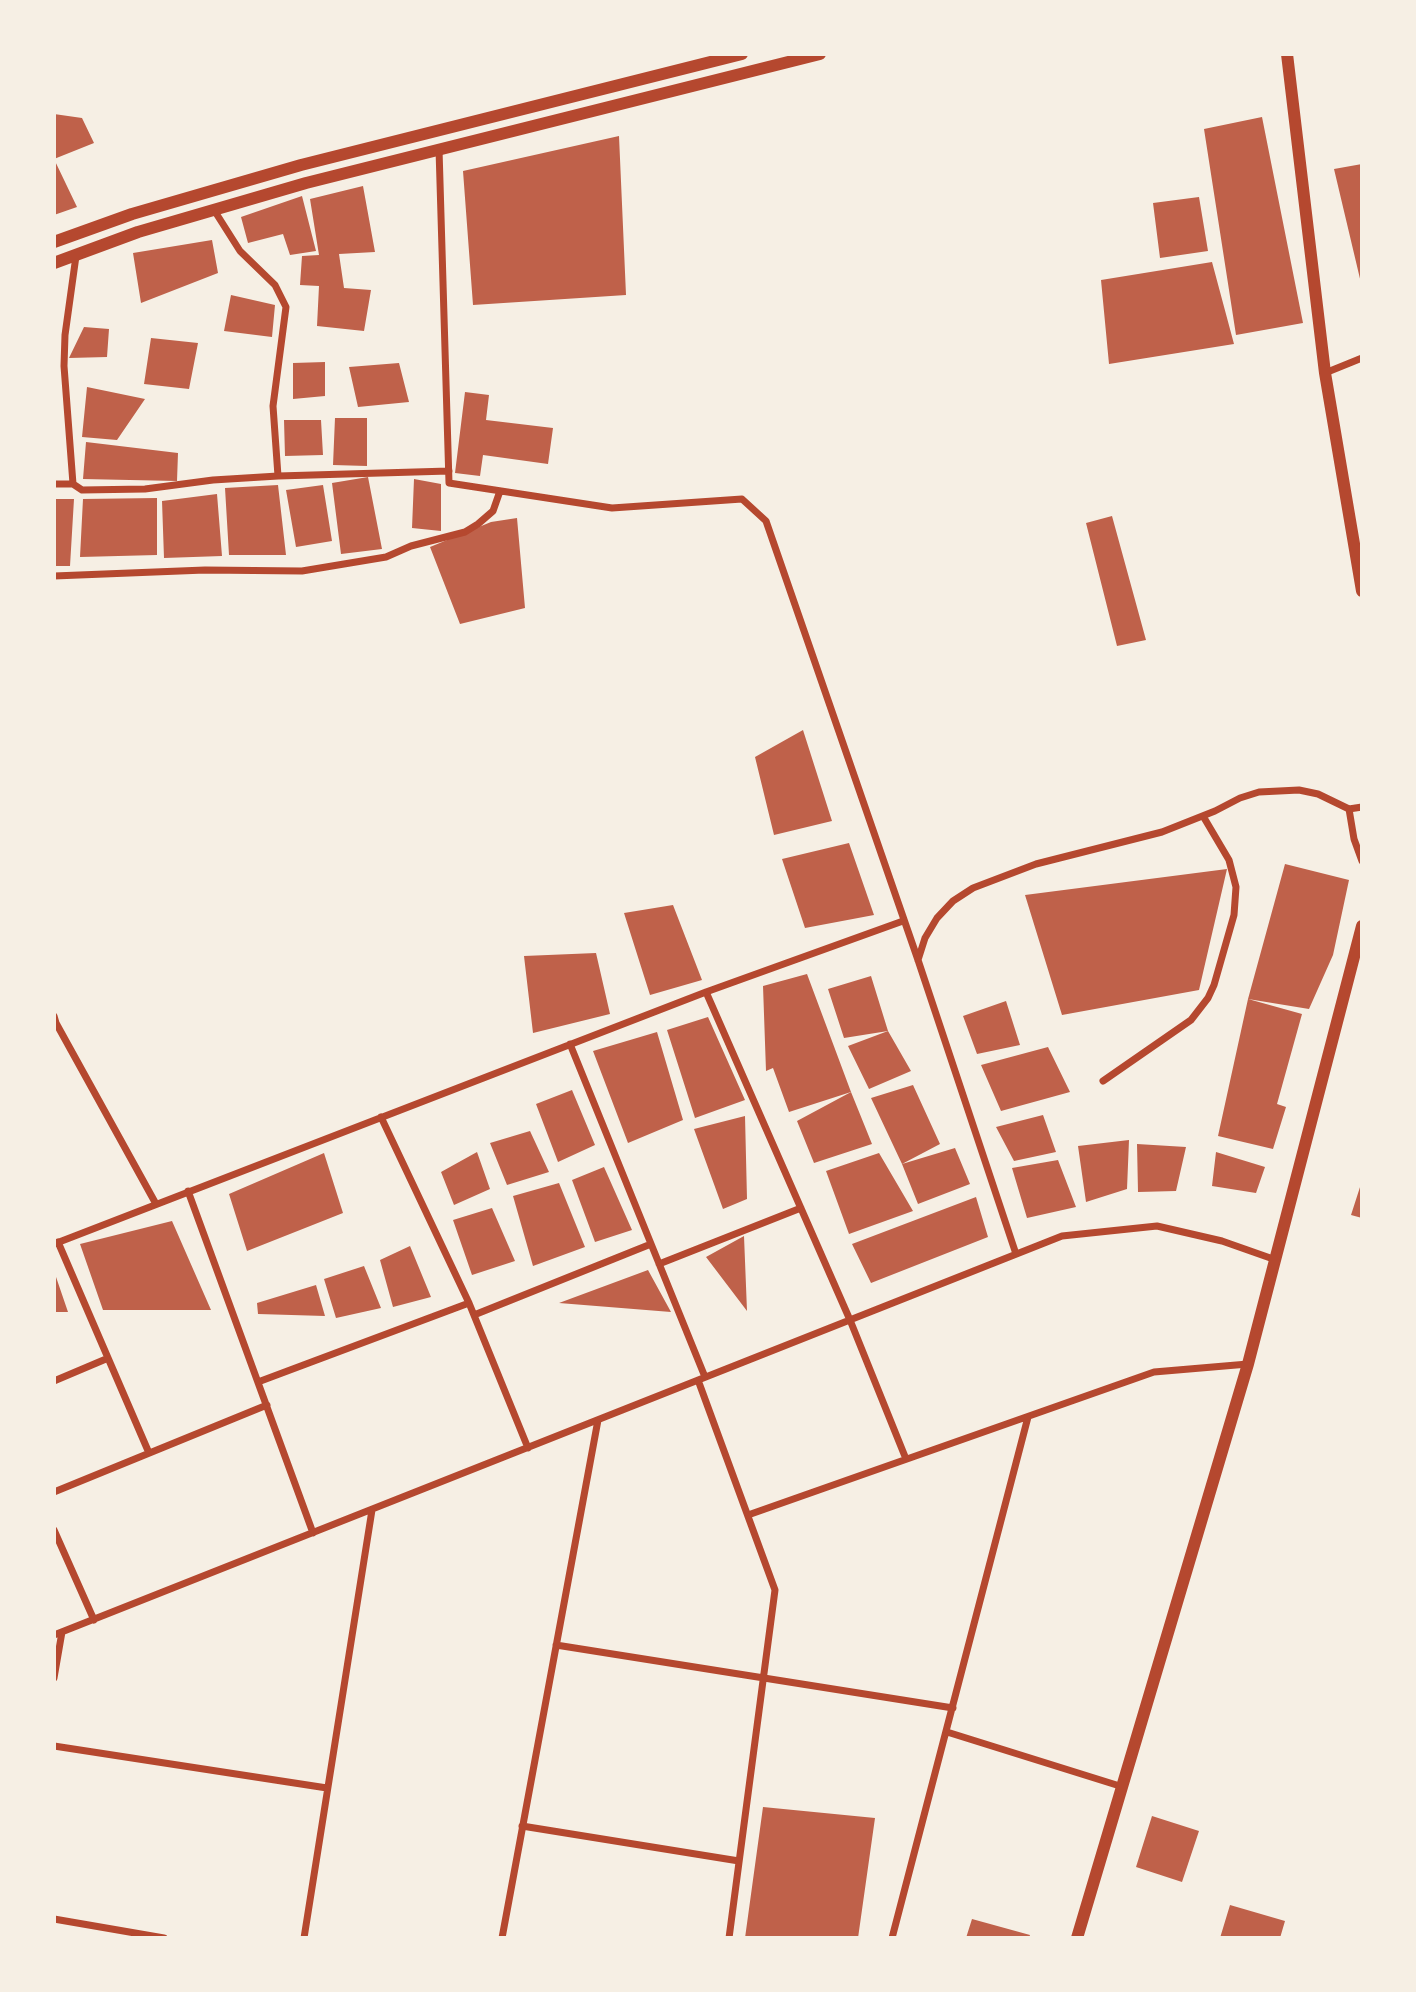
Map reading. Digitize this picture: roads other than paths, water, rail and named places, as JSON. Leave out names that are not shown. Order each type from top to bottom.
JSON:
[{"type":"street","points":[[54,242],[132,214],[301,165],[742,54]]},
{"type":"street","points":[[54,262],[138,232],[306,183],[820,54]]},
{"type":"street","points":[[1287,54],[1325,373],[1362,592]]},
{"type":"street","points":[[439,149],[449,483],[612,508],[743,499],[766,521],[918,960],[1016,1254]]},
{"type":"street","points":[[214,210],[240,251],[275,285],[286,307],[273,406],[278,476]]},
{"type":"street","points":[[73,484],[64,366],[65,335],[76,254]]},
{"type":"street","points":[[1325,373],[1362,358]]},
{"type":"street","points":[[54,484],[73,484],[82,490],[145,489],[213,480],[278,476],[449,471]]},
{"type":"street","points":[[54,576],[205,570],[302,571],[386,557],[411,546],[465,532],[493,510],[500,491]]},
{"type":"street","points":[[918,960],[925,938],[937,918],[953,901],[973,888],[1036,864],[1162,832],[1259,792],[1299,790],[1318,794],[1349,809],[1362,807]]},
{"type":"street","points":[[1349,809],[1354,839],[1362,861]]},
{"type":"street","points":[[1103,1081],[1191,1020],[1208,998],[1214,985],[1234,915],[1236,887],[1228,860],[1203,816]]},
{"type":"street","points":[[149,1453],[56,1243],[706,992],[903,921]]},
{"type":"street","points":[[1077,1938],[1248,1364],[1362,926]]},
{"type":"street","points":[[706,992],[850,1320],[906,1460]]},
{"type":"street","points":[[54,1016],[156,1204]]},
{"type":"street","points":[[570,1044],[659,1264],[775,1590],[729,1938]]},
{"type":"street","points":[[381,1117],[469,1303],[528,1448]]},
{"type":"street","points":[[188,1191],[313,1533]]},
{"type":"street","points":[[659,1264],[801,1208]]},
{"type":"street","points":[[54,1678],[58,1634],[1062,1236],[1157,1226],[1222,1241],[1276,1261]]},
{"type":"street","points":[[474,1315],[651,1244]]},
{"type":"street","points":[[258,1382],[469,1303]]},
{"type":"street","points":[[54,1381],[106,1359]]},
{"type":"street","points":[[748,1515],[1154,1372],[1248,1364]]},
{"type":"street","points":[[54,1492],[267,1405]]},
{"type":"street","points":[[892,1938],[1028,1416]]},
{"type":"street","points":[[502,1938],[598,1420]]},
{"type":"street","points":[[303,1938],[372,1510]]},
{"type":"street","points":[[54,1530],[94,1620]]},
{"type":"street","points":[[556,1645],[953,1708]]},
{"type":"street","points":[[947,1732],[1123,1787]]},
{"type":"street","points":[[54,1746],[327,1788]]},
{"type":"street","points":[[522,1826],[739,1861]]},
{"type":"street","points":[[54,1919],[164,1938]]}]
